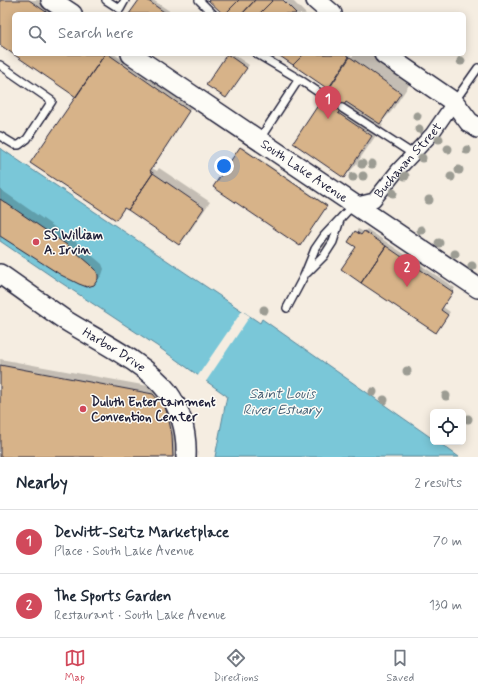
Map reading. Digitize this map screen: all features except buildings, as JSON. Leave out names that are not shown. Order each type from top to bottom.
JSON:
[{"type":"street","points":[[51,0],[69,12]]},
{"type":"street","points":[[316,0],[330,12]]},
{"type":"street","name":"South Lake Avenue","points":[[134,56],[258,141],[347,211],[478,288]]},
{"type":"street","points":[[387,56],[456,103],[478,113]]},
{"type":"street","points":[[456,103],[469,122],[478,128]]},
{"type":"street","name":"Buchanan Street","points":[[347,211],[374,200],[398,170],[432,134],[456,103]]},
{"type":"street","name":"Harbor Drive","points":[[0,274],[65,320],[134,363],[160,383],[173,400],[178,411],[186,437],[186,457]]},
{"type":"lane","points":[[106,0],[120,9],[125,0]]},
{"type":"lane","points":[[199,0],[211,12]]},
{"type":"lane","points":[[260,56],[324,96]]},
{"type":"lane","points":[[0,65],[52,101],[27,139],[22,143],[15,145],[0,136]]},
{"type":"lane","points":[[456,103],[478,68]]},
{"type":"lane","points":[[258,141],[299,79]]},
{"type":"lane","points":[[342,108],[414,154]]},
{"type":"lane","points":[[287,308],[304,276],[315,249],[324,236],[347,211]]},
{"type":"lane","points":[[304,276],[324,256],[333,242],[347,211]]},
{"type":"water","name":"Saint Louis River Estuary","points":[[0,148],[260,323],[262,319],[430,437],[430,445],[442,445],[459,457],[215,457],[227,396],[157,346],[0,241]]},
{"type":"pier","points":[[242,311],[250,316],[205,383],[197,377]]},
{"type":"place","name":"DeWitt-Seitz Marketplace","points":[[328,119]]},
{"type":"place","name":"SS William A. Irvin","points":[[36,242]]},
{"type":"place","name":"The Sports Garden","points":[[407,287]]},
{"type":"place","name":"Duluth Entertainment Convention Center","points":[[83,409]]}]
